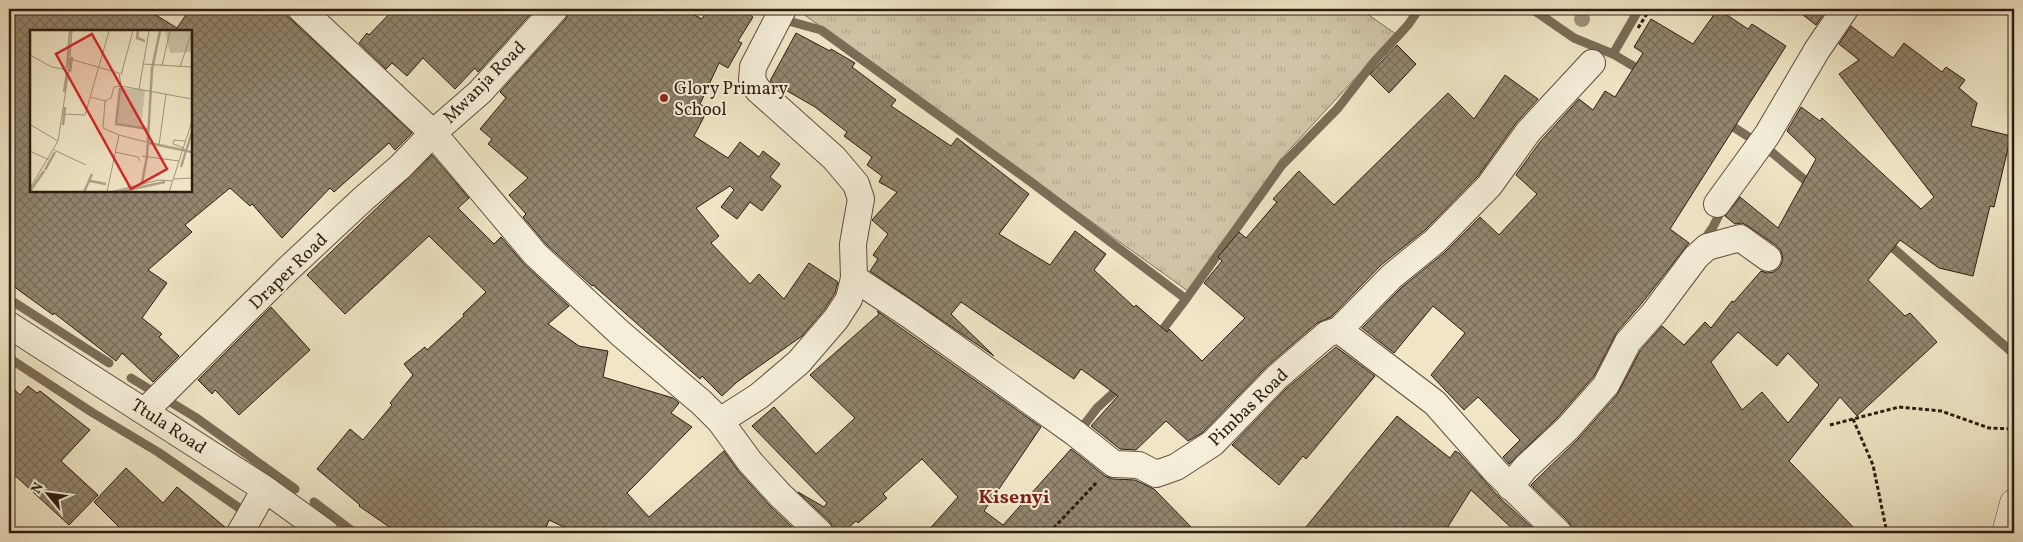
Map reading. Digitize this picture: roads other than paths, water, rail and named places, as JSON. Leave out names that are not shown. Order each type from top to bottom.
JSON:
[{"type":"street","points":[[301,9],[434,133],[535,254],[621,334],[702,403],[720,421],[750,462],[780,495],[820,533]]},
{"type":"street","name":"Mwanja Road","points":[[434,133],[480,92],[556,9]]},
{"type":"street","points":[[720,421],[759,396],[799,362],[836,319],[849,299],[854,278],[853,244],[861,199],[856,184],[834,158],[758,90],[752,80],[752,67],[783,9]]},
{"type":"street","points":[[1717,204],[1760,144],[1817,50],[1845,9]]},
{"type":"street","name":"Pimbas Road","points":[[854,278],[911,316],[1067,427],[1114,464],[1139,465],[1156,474],[1176,467],[1213,443],[1276,378],[1327,334],[1338,330],[1392,276],[1435,241],[1489,186],[1528,132],[1592,63]]},
{"type":"street","name":"Draper Road","points":[[145,411],[288,270],[400,167],[434,133]]},
{"type":"street","points":[[1510,487],[1526,468],[1568,428],[1606,385],[1628,342],[1707,247],[1740,238],[1768,258]]},
{"type":"street","name":"Ttula Road","points":[[9,325],[266,489],[326,533]]},
{"type":"street","points":[[1338,330],[1434,403],[1510,487],[1559,533]]},
{"type":"street","points":[[240,533],[266,489]]},
{"type":"street","points":[[2006,533],[2014,504]]},
{"type":"waterway","points":[[766,9],[792,22],[821,30],[1031,182],[1186,299],[1282,165],[1338,108],[1373,63],[1408,25],[1419,9]]},
{"type":"waterway","points":[[1532,9],[1574,38],[1613,54],[1645,73]]},
{"type":"waterway","points":[[1613,54],[1639,9]]},
{"type":"waterway","points":[[1724,121],[1769,150],[1812,186]]},
{"type":"waterway","points":[[1702,243],[1723,207]]},
{"type":"waterway","points":[[1884,240],[2014,354]]},
{"type":"waterway","points":[[9,299],[109,363]]},
{"type":"waterway","points":[[1157,337],[1186,299]]},
{"type":"waterway","points":[[9,358],[93,413],[158,452],[245,512]]},
{"type":"waterway","points":[[131,378],[195,417],[295,489]]},
{"type":"waterway","points":[[1075,429],[1084,425],[1097,408],[1121,386]]},
{"type":"waterway","points":[[314,502],[355,533]]},
{"type":"place","name":"Glory Primary School","points":[[664,98]]},
{"type":"district","name":"Kisenyi","points":[[1014,496]]}]
